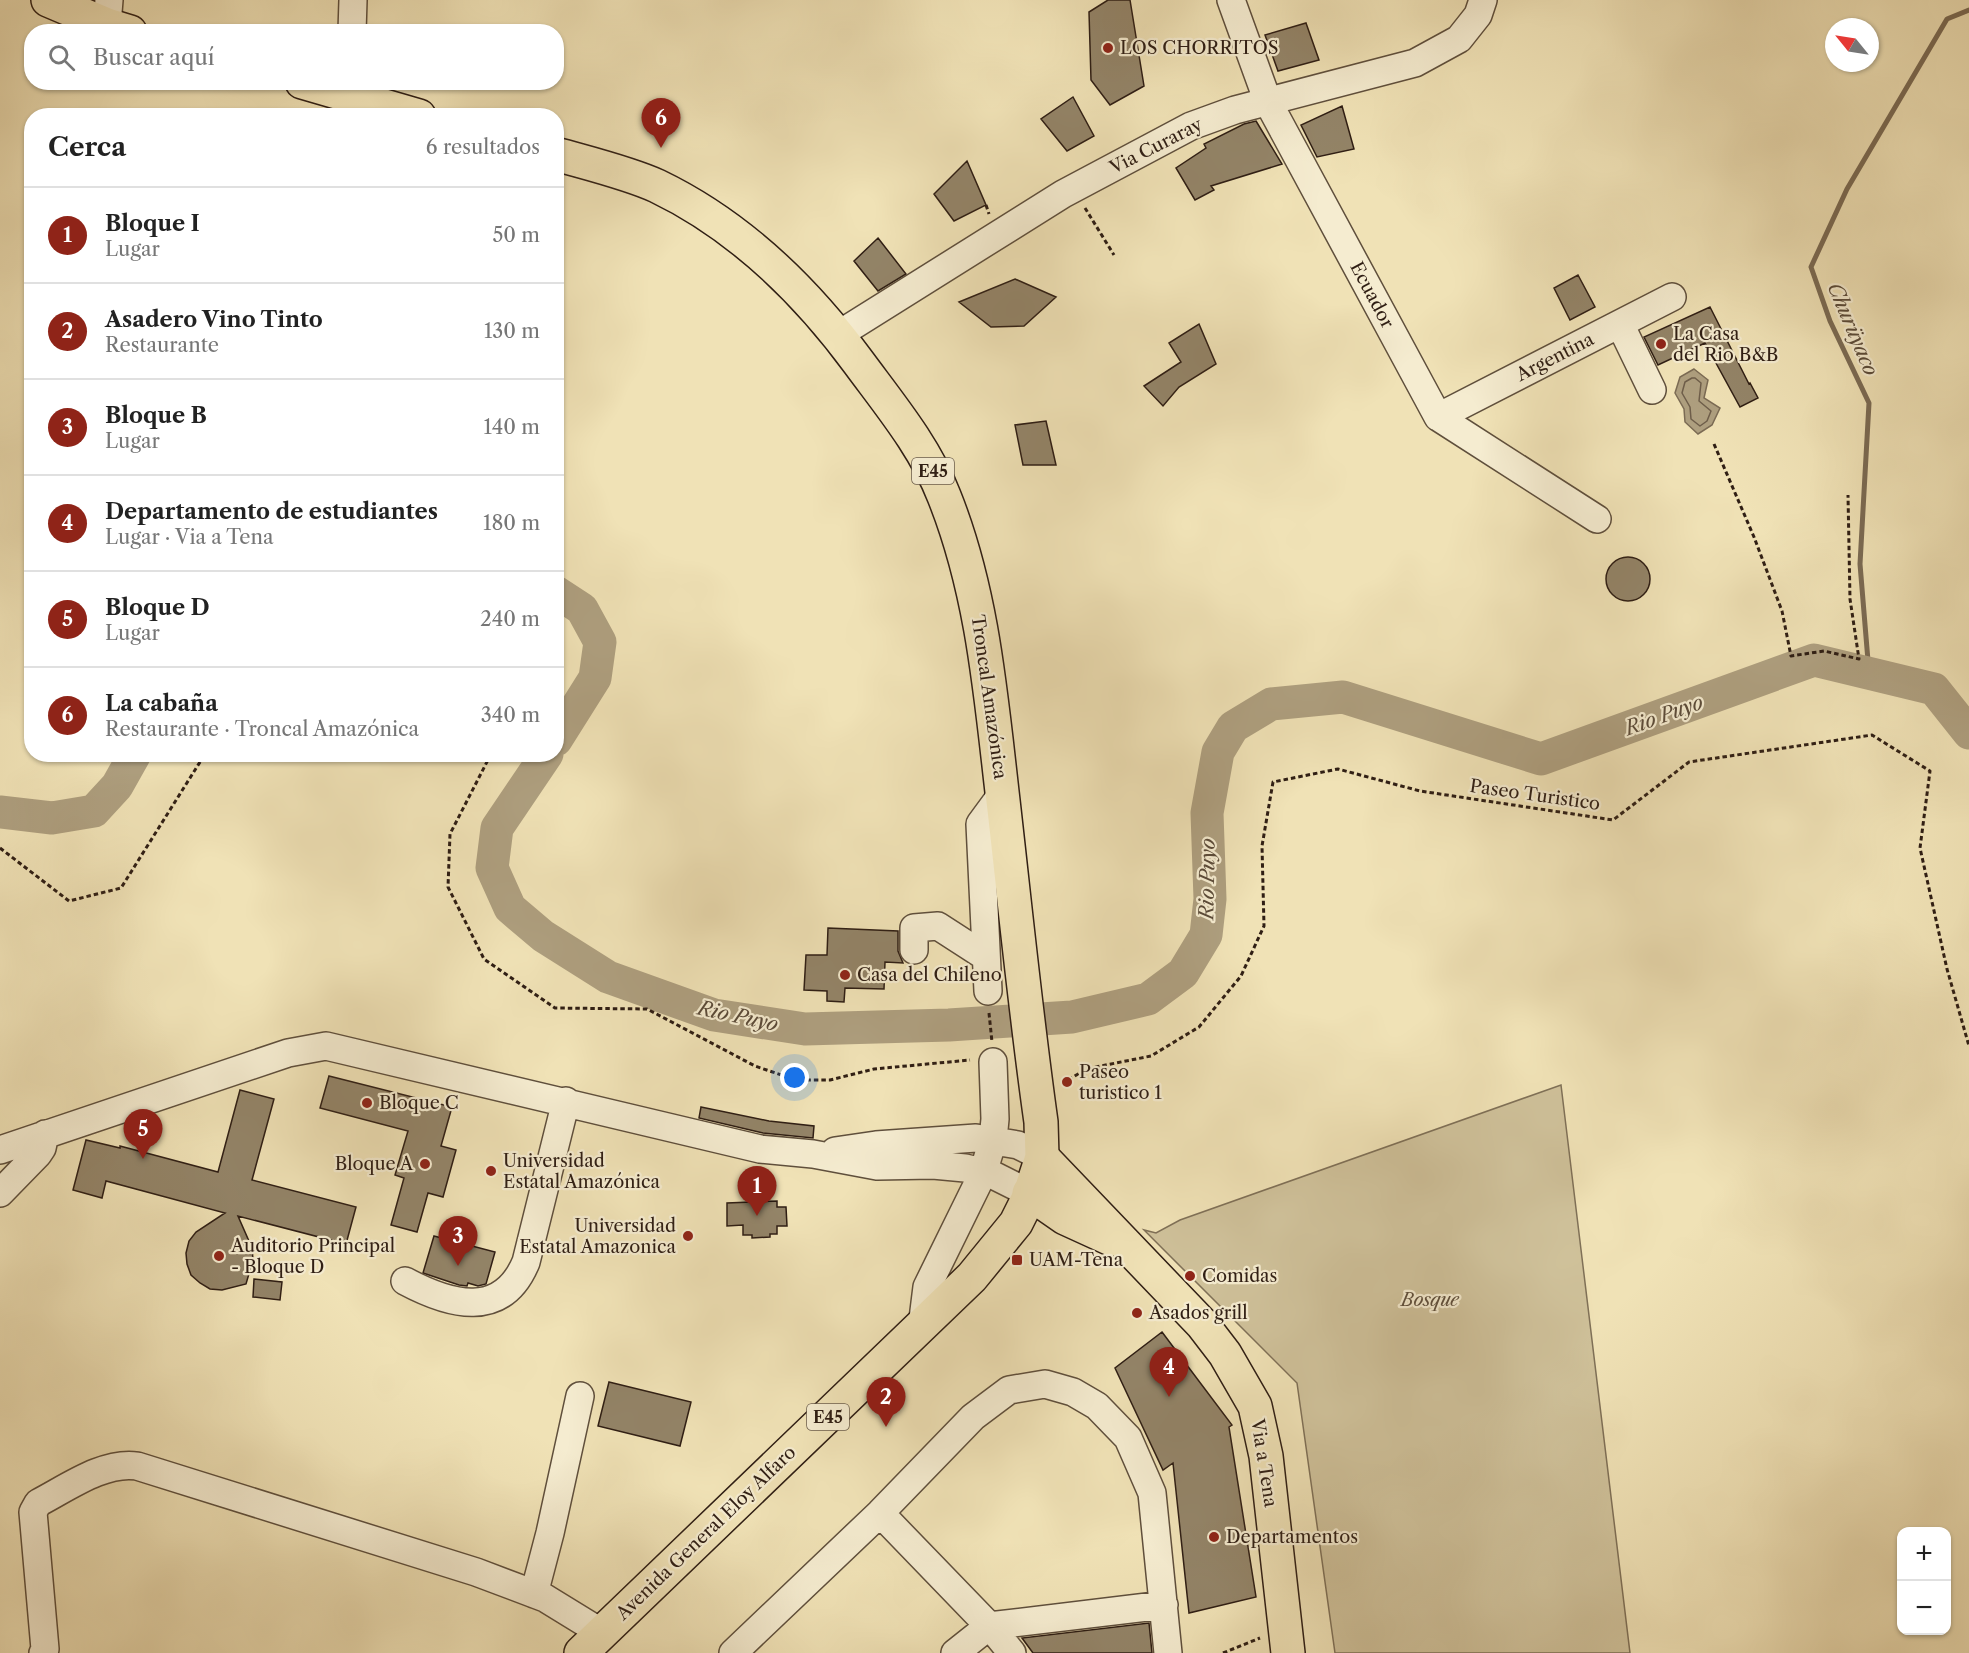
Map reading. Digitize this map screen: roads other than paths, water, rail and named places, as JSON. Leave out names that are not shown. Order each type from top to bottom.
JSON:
[{"type":"main road","points":[[48,0],[115,19]]},
{"type":"main road","points":[[354,90],[399,108]]},
{"type":"main road","name":"Troncal Amazónica","points":[[564,157],[655,185],[712,216],[775,267],[838,335],[931,466],[959,539],[981,626],[1034,1064]]},
{"type":"main road","name":"Avenida General Eloy Alfaro","points":[[592,1643],[922,1327],[972,1276],[1016,1223],[1042,1157],[1041,1122],[1034,1064]]},
{"type":"main road","name":"Via a Tena","points":[[1042,1157],[1202,1324],[1225,1354],[1255,1406],[1266,1456],[1286,1640]]},
{"type":"main road","name":"Via a Tena","points":[[1029,1193],[1065,1218],[1126,1246]]},
{"type":"street","points":[[352,24],[353,0]]},
{"type":"street","name":"Ecuador","points":[[1231,0],[1268,102],[1438,417],[1597,519]]},
{"type":"street","name":"Via Curaray","points":[[838,335],[1073,188],[1191,126],[1235,110],[1415,63],[1459,39],[1478,15],[1483,0]]},
{"type":"street","name":"Argentina","points":[[1438,417],[1672,297]]},
{"type":"street","points":[[1620,324],[1652,390]]},
{"type":"street","points":[[988,991],[980,824],[1002,794]]},
{"type":"street","points":[[914,950],[914,928],[938,926],[986,957]]},
{"type":"street","points":[[0,1150],[288,1053],[326,1046],[566,1101],[760,1149],[813,1154],[877,1166],[933,1165],[965,1168],[991,1174],[1029,1193]]},
{"type":"street","points":[[922,1327],[927,1287],[983,1173],[993,1140],[995,1119],[993,1062]]},
{"type":"street","points":[[405,1281],[439,1297],[462,1302],[492,1300],[510,1288],[526,1262],[566,1101]]},
{"type":"street","points":[[0,1193],[38,1154],[45,1134]]},
{"type":"street","points":[[813,1154],[876,1145],[975,1138],[1018,1144],[1042,1157]]},
{"type":"street","points":[[733,1653],[880,1514],[974,1417],[1009,1390],[1045,1384],[1073,1392],[1097,1406],[1128,1438],[1152,1494],[1168,1653]]},
{"type":"street","points":[[534,1594],[580,1396]]},
{"type":"street","points":[[43,1653],[45,1649],[33,1512],[35,1507],[38,1503],[108,1467],[124,1464],[476,1572],[545,1598],[592,1643]]},
{"type":"street","points":[[880,1514],[989,1626],[1012,1653]]},
{"type":"street","points":[[955,1653],[989,1626],[1164,1605]]},
{"type":"water","points":[[1694,369],[1708,380],[1704,398],[1720,408],[1712,425],[1698,434],[1685,422],[1684,409],[1675,393],[1680,377]]},
{"type":"waterway","name":"Churüyaco","points":[[1869,673],[1860,564],[1869,403],[1830,321],[1811,267],[1847,189],[1947,19],[1969,10]]},
{"type":"waterway","name":"Rio Puyo","points":[[564,597],[582,609],[600,642],[595,678],[564,727]]},
{"type":"waterway","name":"Rio Puyo","points":[[542,762],[497,828],[492,868],[510,908],[543,936],[608,977],[714,1015],[805,1029],[949,1025],[1072,1017],[1148,999],[1183,973],[1206,935],[1210,899],[1207,813],[1218,752],[1233,727],[1271,704],[1343,697],[1541,759],[1814,660],[1934,689],[1969,733]]},
{"type":"waterway","name":"Rio Puyo","points":[[0,812],[52,818],[94,811],[117,786],[130,762]]},
{"type":"place","name":"LOS CHORRITOS","points":[[1108,48]]},
{"type":"place","name":"La cabaña","points":[[661,148]]},
{"type":"place","name":"La Casa del Rio B&B","points":[[1661,344]]},
{"type":"place","name":"Casa del Chileno","points":[[845,975]]},
{"type":"place","name":"Paseo turistico 1","points":[[1067,1082]]},
{"type":"place","name":"Bloque C","points":[[367,1103]]},
{"type":"place","name":"Bloque D","points":[[143,1159]]},
{"type":"place","name":"Bloque A","points":[[425,1164]]},
{"type":"place","name":"Universidad Estatal Amazónica","points":[[491,1171]]},
{"type":"place","name":"Bloque I","points":[[757,1216]]},
{"type":"place","name":"Universidad Estatal Amazonica","points":[[688,1236]]},
{"type":"place","name":"Auditorio Principal - Bloque D","points":[[219,1256]]},
{"type":"place","name":"UAM-Tena","points":[[1017,1260]]},
{"type":"place","name":"Bloque B","points":[[458,1266]]},
{"type":"place","name":"Comidas","points":[[1190,1276]]},
{"type":"place","name":"Asados grill","points":[[1137,1313]]},
{"type":"place","name":"Departamento de estudiantes","points":[[1169,1397]]},
{"type":"place","name":"Asadero Vino Tinto","points":[[886,1427]]},
{"type":"place","name":"Departamentos","points":[[1214,1537]]},
{"type":"park label","name":"Bosque","points":[[1430,1300]]}]
